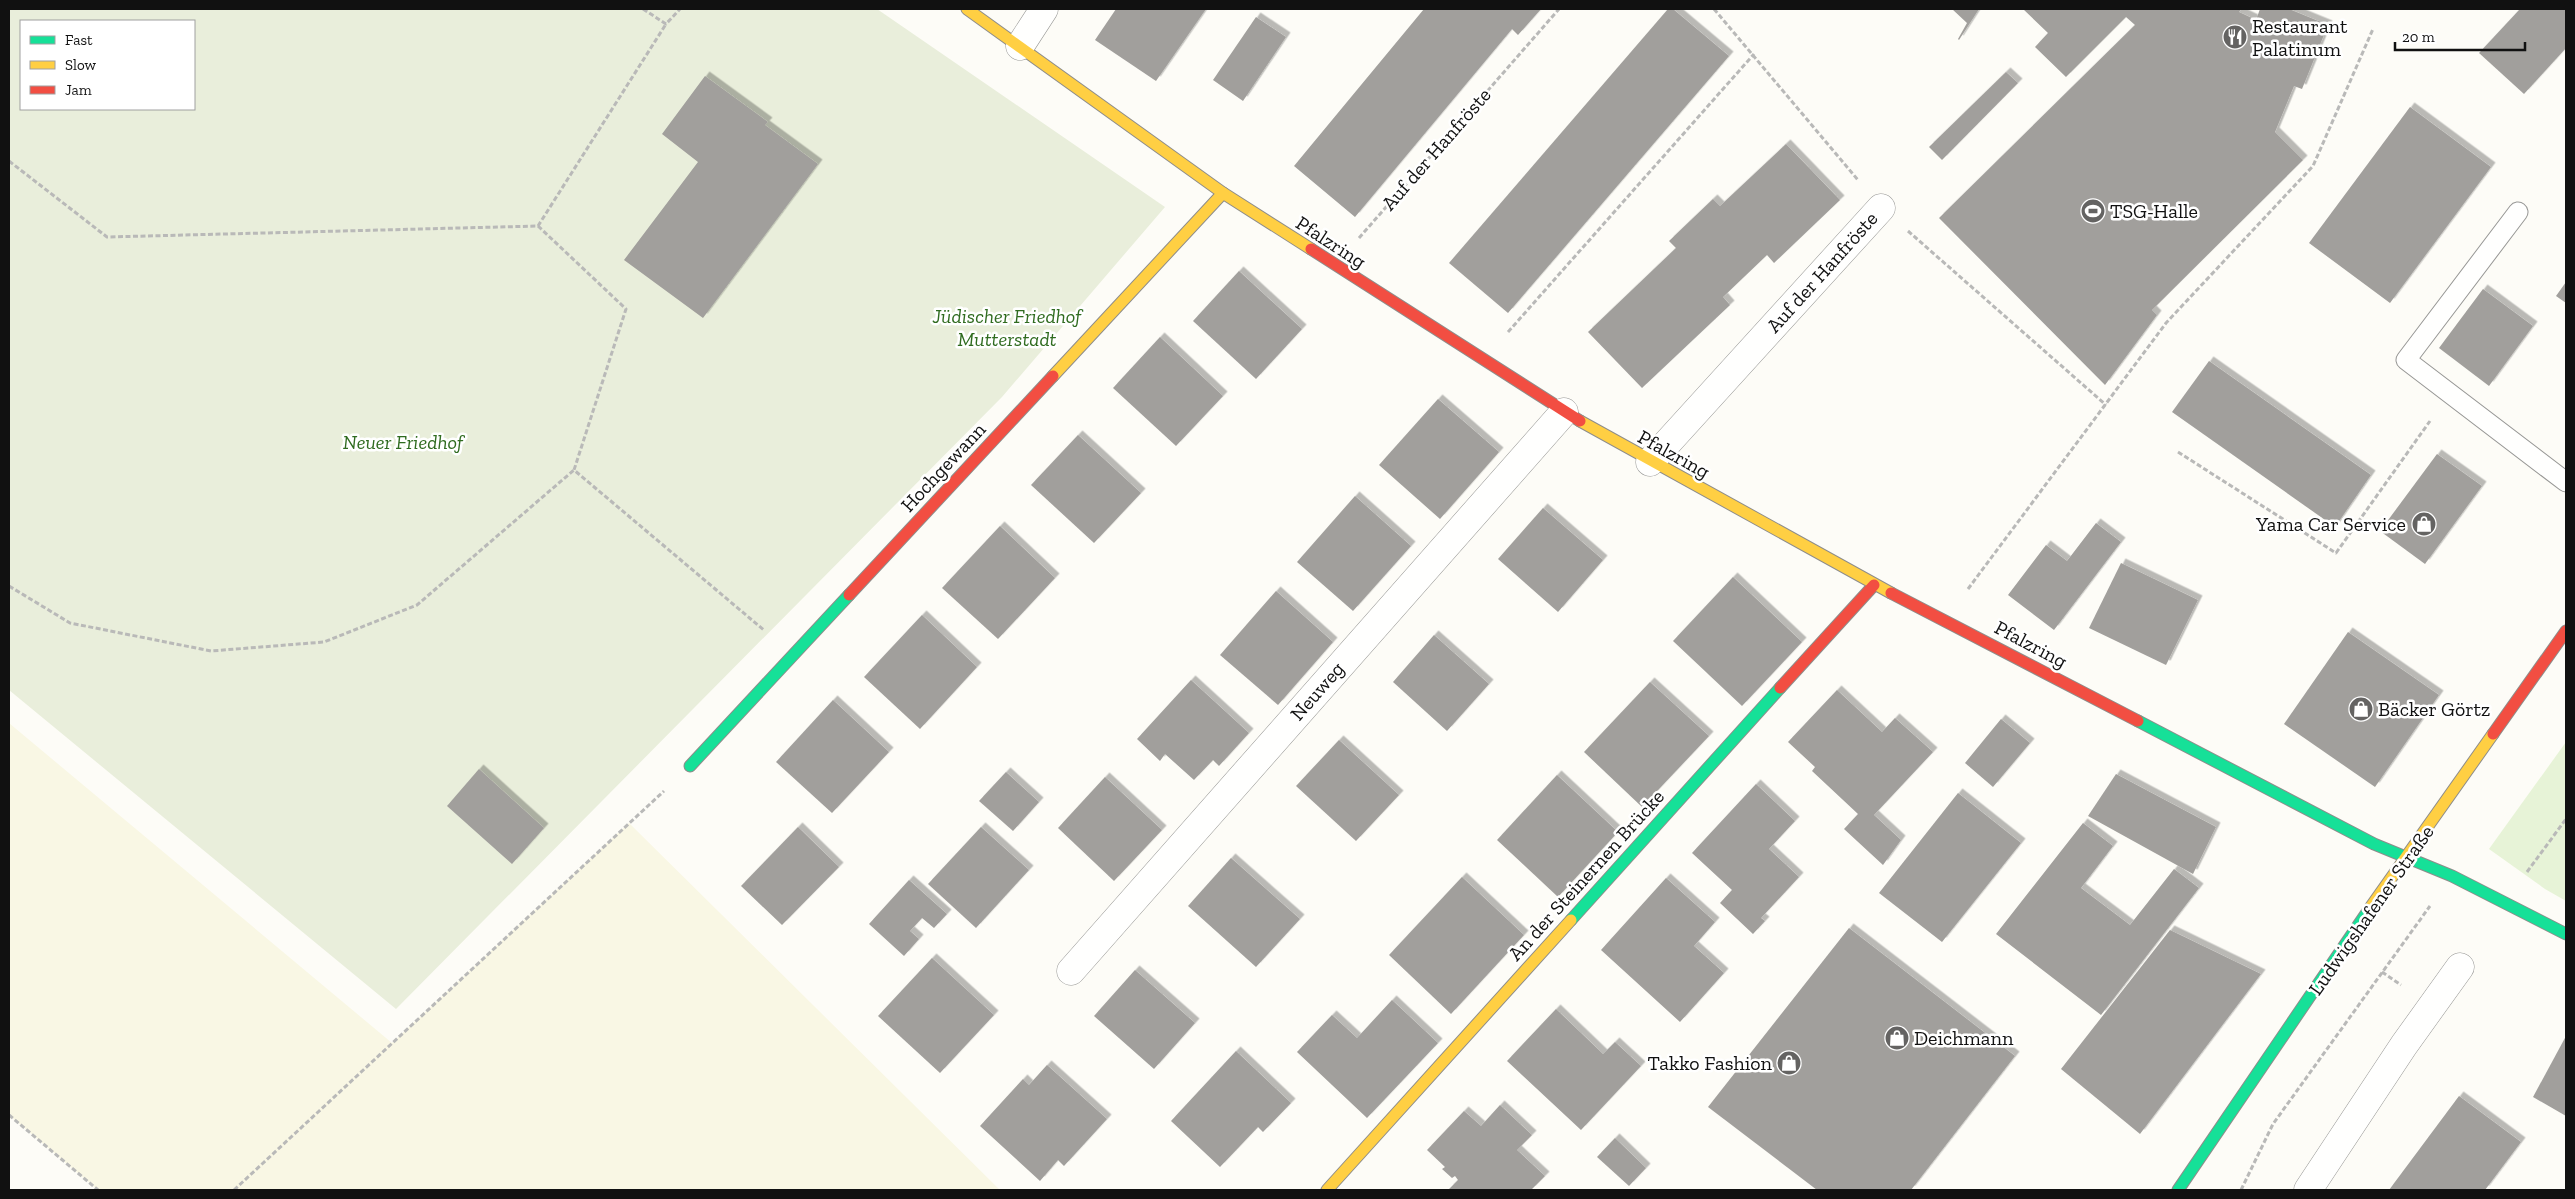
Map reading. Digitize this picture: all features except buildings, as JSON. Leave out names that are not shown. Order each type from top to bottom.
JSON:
[{"type":"street","name":"Pfalzring","points":[[967,9],[1223,193],[1334,267],[1564,412],[1650,462],[1874,585],[1945,620],[2199,754],[2374,844],[2406,859],[2452,876],[2566,934]]},
{"type":"street","points":[[1020,46],[1044,9]]},
{"type":"street","name":"Hochgewann","points":[[690,766],[1223,193]]},
{"type":"street","name":"Auf der Hanfröste","points":[[1650,462],[1881,208]]},
{"type":"street","name":"Neuweg","points":[[1071,970],[1564,412]]},
{"type":"street","name":"An der Steinernen Brücke","points":[[1327,1190],[1874,585]]},
{"type":"street","name":"Ludwigshafener Straße","points":[[2178,1190],[2336,956],[2566,631]]},
{"type":"street","points":[[2308,1190],[2404,1044],[2460,967]]},
{"type":"lane","points":[[2518,212],[2406,360],[2566,482]]},
{"type":"path","points":[[643,9],[666,24]]},
{"type":"path","points":[[538,226],[666,24],[680,9]]},
{"type":"path","name":"Auf der Hanfröste","points":[[1334,267],[1559,9]]},
{"type":"path","name":"Auf der Hanfröste","points":[[1714,9],[1754,54],[1881,208]]},
{"type":"path","points":[[1945,620],[2166,323],[2313,166],[2374,29]]},
{"type":"path","points":[[1482,360],[1754,54]]},
{"type":"path","points":[[9,161],[107,237],[538,226],[626,309],[574,470],[418,605],[324,642],[211,651],[70,623],[9,586]]},
{"type":"path","points":[[1881,208],[2106,405]]},
{"type":"path","points":[[2178,452],[2336,553],[2449,394]]},
{"type":"path","points":[[574,470],[794,655]]},
{"type":"path","points":[[234,1190],[690,766]]},
{"type":"path","points":[[2505,903],[2566,819]]},
{"type":"path","points":[[2241,1190],[2273,1124],[2452,876]]},
{"type":"path","points":[[9,1115],[98,1190]]},
{"type":"shaded area","points":[[9,723],[392,1043],[629,823],[1000,1190],[98,1190],[9,1115]]},
{"type":"green space","name":"Neuer Friedhof","points":[[9,9],[877,9],[1165,207],[1002,397],[396,1009],[9,690]]},
{"type":"green space","points":[[2566,742],[2566,901],[2545,889],[2489,849]]},
{"type":"traffic: fast","points":[[690,766],[849,595]]},
{"type":"traffic: fast","points":[[1571,920],[1780,688]]},
{"type":"traffic: fast","points":[[2138,721],[2374,844],[2452,876],[2566,934]]},
{"type":"traffic: fast","points":[[2178,1190],[2370,908]]},
{"type":"traffic: slow","points":[[967,9],[1223,193],[1311,249]]},
{"type":"traffic: slow","points":[[1053,376],[1223,193]]},
{"type":"traffic: slow","points":[[1580,421],[1891,593]]},
{"type":"traffic: slow","points":[[2370,908],[2493,734]]},
{"type":"traffic: slow","points":[[1327,1190],[1571,920]]},
{"type":"traffic: jam","points":[[1311,249],[1580,421]]},
{"type":"traffic: jam","points":[[849,595],[1053,376]]},
{"type":"traffic: jam","points":[[1780,688],[1874,585]]},
{"type":"traffic: jam","points":[[1891,593],[2138,721]]},
{"type":"traffic: jam","points":[[2493,734],[2566,631]]},
{"type":"place","name":"Restaurant Palatinum","points":[[2235,37]]},
{"type":"place","name":"TSG-Halle","points":[[2093,211]]},
{"type":"place","name":"Yama Car Service","points":[[2424,524]]},
{"type":"place","name":"Bäcker Görtz","points":[[2361,709]]},
{"type":"place","name":"Deichmann","points":[[1897,1038]]},
{"type":"place","name":"Takko Fashion","points":[[1789,1063]]},
{"type":"park label","name":"Jüdischer Friedhof Mutterstadt","points":[[1007,328]]}]
